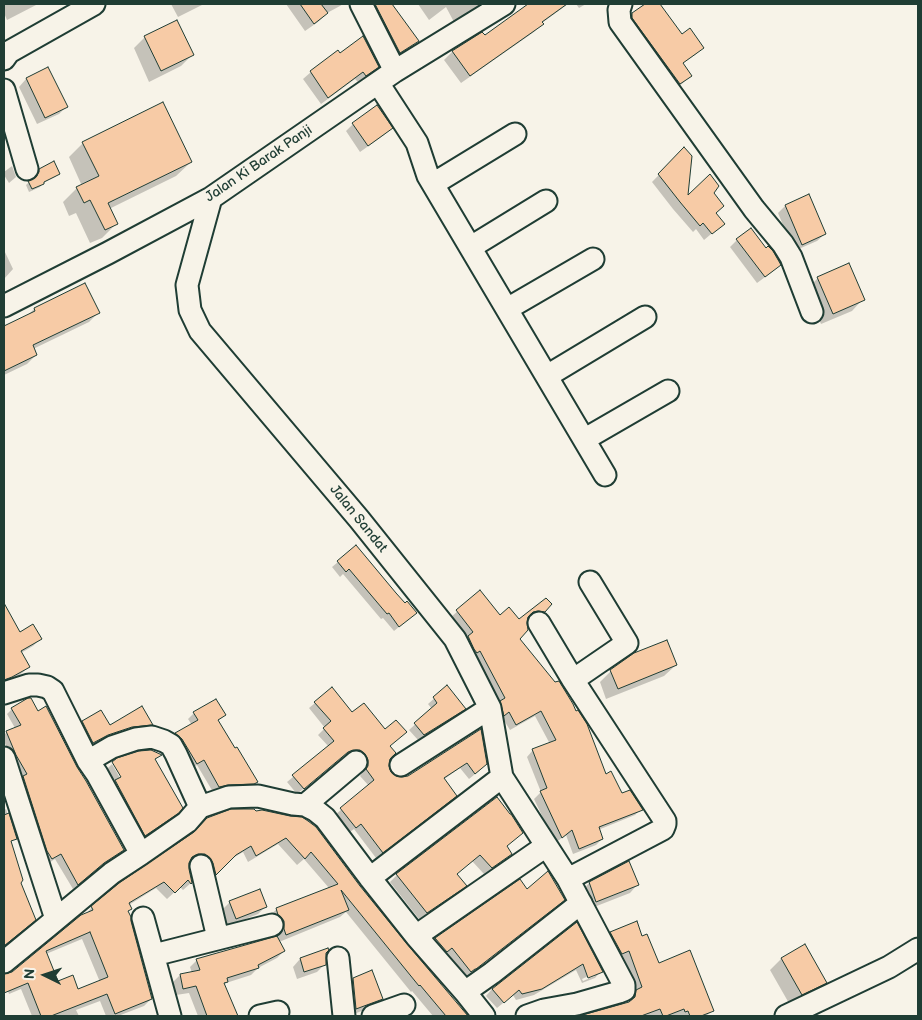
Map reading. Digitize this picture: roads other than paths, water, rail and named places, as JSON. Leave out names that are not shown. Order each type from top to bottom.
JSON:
[{"type":"street","points":[[4,59],[9,52],[94,4]]},
{"type":"street","points":[[361,4],[386,77],[417,143],[428,176],[605,475]]},
{"type":"street","points":[[621,4],[619,10],[620,22],[754,209],[784,244],[791,257],[812,312]]},
{"type":"street","name":"Jalan Ki Barak Panji","points":[[4,306],[211,198],[386,77],[497,6]]},
{"type":"street","points":[[4,90],[27,169]]},
{"type":"street","points":[[433,184],[515,134]]},
{"type":"street","name":"Jalan Sandat","points":[[211,198],[187,285],[190,310],[200,331],[358,519],[455,640],[490,708],[502,777],[568,879],[624,985],[624,990],[527,1016]]},
{"type":"street","points":[[471,248],[546,201]]},
{"type":"street","points":[[507,309],[593,259]]},
{"type":"street","points":[[547,376],[645,317]]},
{"type":"street","points":[[585,440],[668,391]]},
{"type":"street","points":[[573,680],[627,643],[590,582]]},
{"type":"street","points":[[539,623],[665,824],[662,829],[568,879]]},
{"type":"street","points":[[4,693],[38,685],[47,687],[53,692],[88,761],[142,854]]},
{"type":"street","points":[[400,765],[490,708]]},
{"type":"street","points":[[88,761],[112,746],[136,739],[152,737],[164,741],[171,746],[176,754],[200,807]]},
{"type":"street","points":[[4,758],[56,919]]},
{"type":"street","points":[[305,805],[356,762]]},
{"type":"street","points":[[370,878],[502,777]]},
{"type":"street","points":[[4,962],[112,873],[187,822],[200,807],[229,797],[258,796],[305,805],[325,818],[416,936],[484,1016]]},
{"type":"street","points":[[416,936],[546,846]]},
{"type":"street","points":[[201,866],[218,938]]},
{"type":"street","points":[[465,992],[581,903]]},
{"type":"street","points":[[143,918],[170,1016]]},
{"type":"street","points":[[154,955],[272,925]]},
{"type":"street","points":[[786,1016],[888,967],[918,949]]},
{"type":"street","points":[[338,958],[344,1016]]},
{"type":"street","points":[[373,1016],[404,1005]]}]
